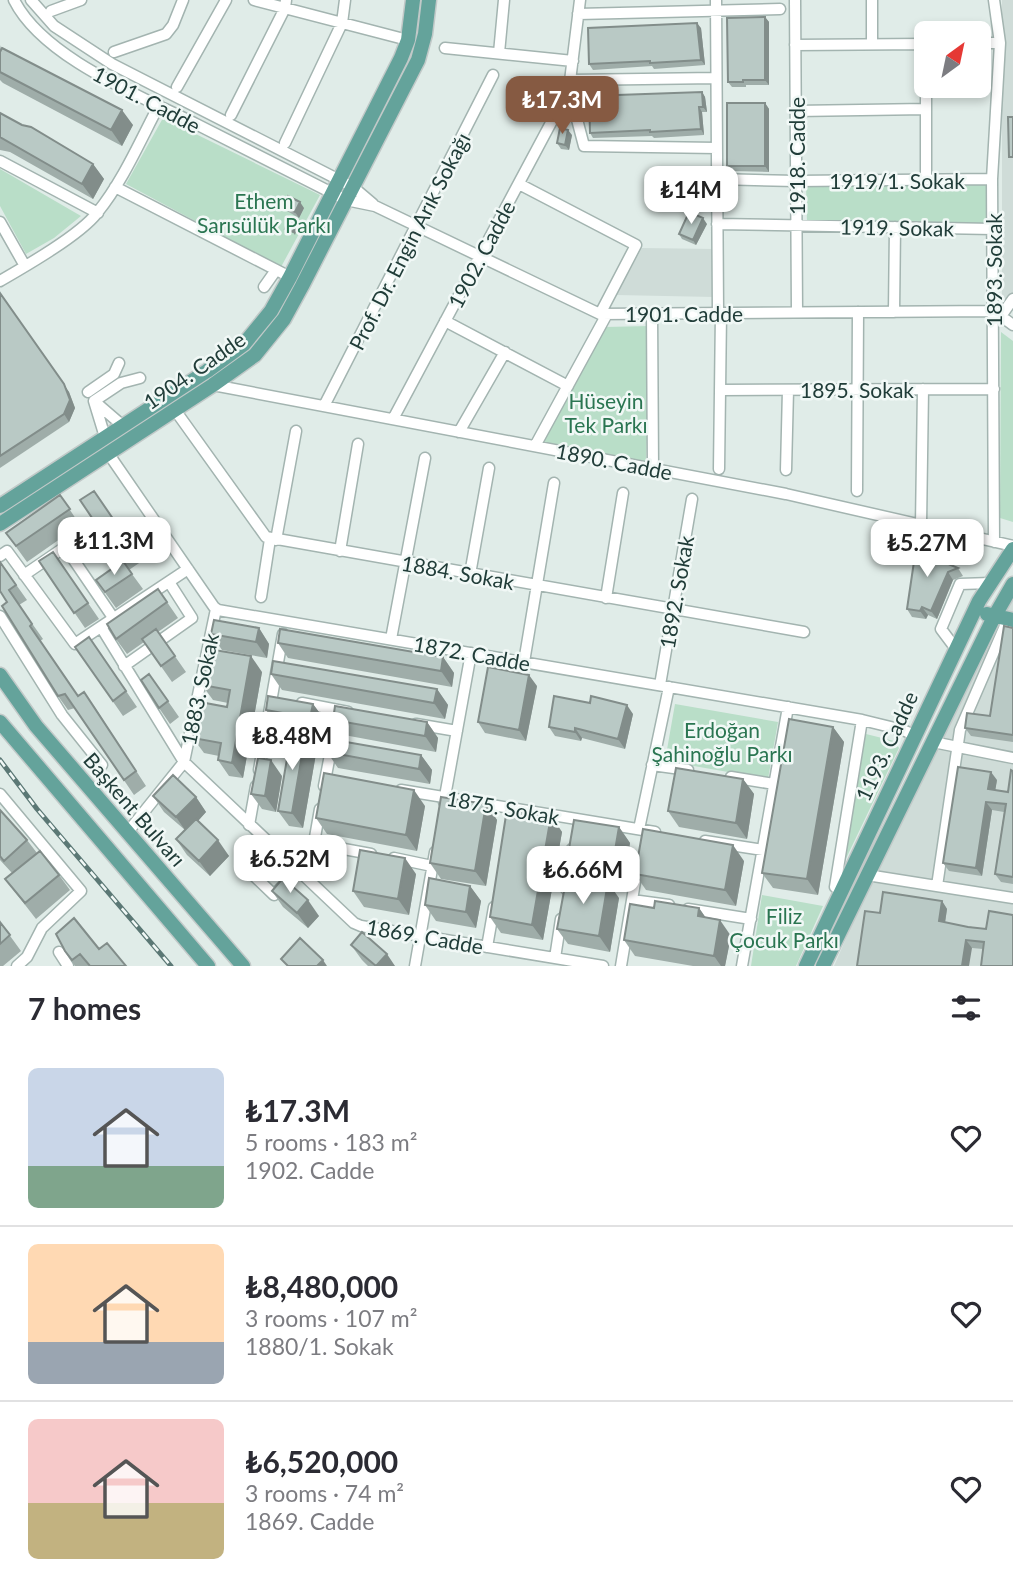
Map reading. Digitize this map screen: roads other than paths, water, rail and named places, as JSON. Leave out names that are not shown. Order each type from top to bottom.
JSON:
[{"type":"main road","name":"1904. Cadde","points":[[0,506],[244,344],[271,311],[283,274],[339,180],[408,40],[413,0]]},
{"type":"main road","name":"1904. Cadde","points":[[0,524],[213,386],[255,355],[270,339],[284,319],[418,60],[423,45],[429,0]]},
{"type":"main road","name":"1193. Cadde","points":[[806,966],[975,610],[1013,547]]},
{"type":"main road","points":[[991,583],[1012,589]]},
{"type":"main road","name":"1193. Cadde","points":[[823,966],[933,743],[1005,618],[1012,589]]},
{"type":"main road","points":[[975,610],[1005,618]]},
{"type":"main road","name":"Başkent Bulvarı","points":[[0,675],[25,713],[243,966]]},
{"type":"main road","points":[[0,722],[208,966]]},
{"type":"main road","points":[[914,735],[933,743]]},
{"type":"street","name":"1901. Cadde","points":[[14,0],[27,22],[49,42],[98,74],[332,193],[350,193]]},
{"type":"street","name":"1901. Cadde","points":[[31,0],[54,26],[108,62],[339,180],[350,193],[375,206],[603,314],[997,314]]},
{"type":"street","points":[[51,11],[81,0]]},
{"type":"street","points":[[114,52],[166,34],[173,25],[183,0]]},
{"type":"street","points":[[177,88],[226,0]]},
{"type":"street","points":[[254,0],[285,4],[400,38]]},
{"type":"street","points":[[285,143],[342,23],[345,0]]},
{"type":"street","points":[[499,54],[504,0]]},
{"type":"street","points":[[580,0],[570,85],[584,146],[717,148]]},
{"type":"street","name":"1918. Cadde","points":[[795,0],[797,312]]},
{"type":"street","points":[[872,0],[872,44]]},
{"type":"street","name":"1893. Sokak","points":[[994,0],[999,43],[992,179],[997,314],[994,542]]},
{"type":"street","points":[[231,115],[285,4]]},
{"type":"street","points":[[578,15],[716,5],[780,9]]},
{"type":"street","points":[[716,5],[719,469]]},
{"type":"street","points":[[991,43],[999,43]]},
{"type":"street","points":[[795,45],[914,46]]},
{"type":"street","points":[[445,48],[573,61]]},
{"type":"street","name":"Prof. Dr. Engin Arık Sokağı","points":[[324,406],[493,75]]},
{"type":"street","points":[[570,85],[716,78]]},
{"type":"street","name":"1902. Cadde","points":[[393,419],[570,85]]},
{"type":"street","points":[[926,98],[926,180]]},
{"type":"street","points":[[0,281],[85,225],[98,213],[159,105]]},
{"type":"street","points":[[796,111],[926,109]]},
{"type":"street","points":[[0,160],[98,213]]},
{"type":"street","name":"1919/1. Sokak","points":[[717,179],[992,179]]},
{"type":"street","points":[[519,184],[636,245],[568,386],[535,446]]},
{"type":"street","points":[[115,187],[283,274],[264,287]]},
{"type":"street","points":[[0,222],[25,266]]},
{"type":"street","name":"1919. Sokak","points":[[718,224],[993,229]]},
{"type":"street","points":[[894,312],[895,227]]},
{"type":"street","points":[[1013,299],[997,314],[1013,325]]},
{"type":"street","points":[[857,491],[858,312]]},
{"type":"street","points":[[652,313],[653,469]]},
{"type":"street","points":[[445,321],[568,386]]},
{"type":"street","points":[[459,432],[505,352]]},
{"type":"street","points":[[91,397],[114,374],[119,363]]},
{"type":"street","points":[[91,397],[121,383],[140,378]]},
{"type":"street","name":"1890. Cadde","points":[[213,386],[786,494],[1013,547]]},
{"type":"street","points":[[921,525],[923,389]]},
{"type":"street","name":"1895. Sokak","points":[[720,390],[994,389]]},
{"type":"street","points":[[786,470],[788,390]]},
{"type":"street","points":[[91,397],[123,426]]},
{"type":"street","points":[[91,397],[105,437]]},
{"type":"street","points":[[175,410],[261,534],[273,539]]},
{"type":"street","points":[[261,597],[296,431]]},
{"type":"street","points":[[340,551],[358,444]]},
{"type":"street","points":[[108,453],[216,609]]},
{"type":"street","points":[[391,639],[425,458]]},
{"type":"street","points":[[470,574],[489,468]]},
{"type":"street","points":[[524,662],[554,483]]},
{"type":"street","points":[[606,598],[624,493]]},
{"type":"street","name":"1892. Sokak","points":[[621,966],[673,610],[692,499]]},
{"type":"street","name":"1884. Sokak","points":[[273,539],[804,632]]},
{"type":"street","points":[[24,575],[65,547],[114,619]]},
{"type":"street","points":[[0,556],[7,551],[75,645],[188,569]]},
{"type":"street","points":[[124,666],[192,618],[169,582]]},
{"type":"street","points":[[956,649],[941,629],[960,584],[991,583]]},
{"type":"street","name":"1872. Cadde","points":[[216,609],[862,720],[914,735]]},
{"type":"street","name":"1883. Sokak","points":[[127,833],[184,762],[216,609]]},
{"type":"street","points":[[0,616],[62,715],[102,765]]},
{"type":"street","points":[[937,886],[960,730],[1005,618]]},
{"type":"street","points":[[249,825],[286,621]]},
{"type":"street","name":"1869. Cadde","points":[[101,627],[184,762],[357,925],[603,966]]},
{"type":"street","points":[[444,803],[471,653]]},
{"type":"street","points":[[272,698],[365,715]]},
{"type":"street","points":[[743,966],[788,707]]},
{"type":"street","points":[[314,843],[338,710]]},
{"type":"street","points":[[835,887],[862,720]]},
{"type":"street","points":[[404,722],[457,731]]},
{"type":"street","points":[[933,743],[1013,758]]},
{"type":"street","points":[[652,765],[693,771]]},
{"type":"street","points":[[720,775],[774,784]]},
{"type":"street","points":[[326,777],[339,779]]},
{"type":"street","name":"1875. Sokak","points":[[392,788],[444,803],[510,813],[575,830],[641,838],[670,835]]},
{"type":"street","points":[[0,794],[80,891],[43,928],[27,957],[17,966]]},
{"type":"street","points":[[0,814],[9,806]]},
{"type":"street","points":[[555,958],[575,830]]},
{"type":"street","points":[[696,839],[763,850]]},
{"type":"street","points":[[281,855],[298,843],[314,843],[432,866]]},
{"type":"street","points":[[415,966],[436,845]]},
{"type":"street","points":[[248,870],[274,895],[298,870]]},
{"type":"street","points":[[866,875],[1013,898]]},
{"type":"street","points":[[487,947],[496,895]]},
{"type":"street","points":[[632,900],[751,919]]},
{"type":"street","points":[[59,952],[68,966]]},
{"type":"railway","points":[[0,760],[37,809],[171,966]]},
{"type":"park label","name":"Ethem Sarısülük Parkı","points":[[264,212]]},
{"type":"park label","name":"Hüseyin Tek Parkı","points":[[606,412]]},
{"type":"park label","name":"Erdoğan Şahinoğlu Parkı","points":[[722,741]]},
{"type":"park label","name":"Filiz Çocuk Parkı","points":[[784,927]]}]
